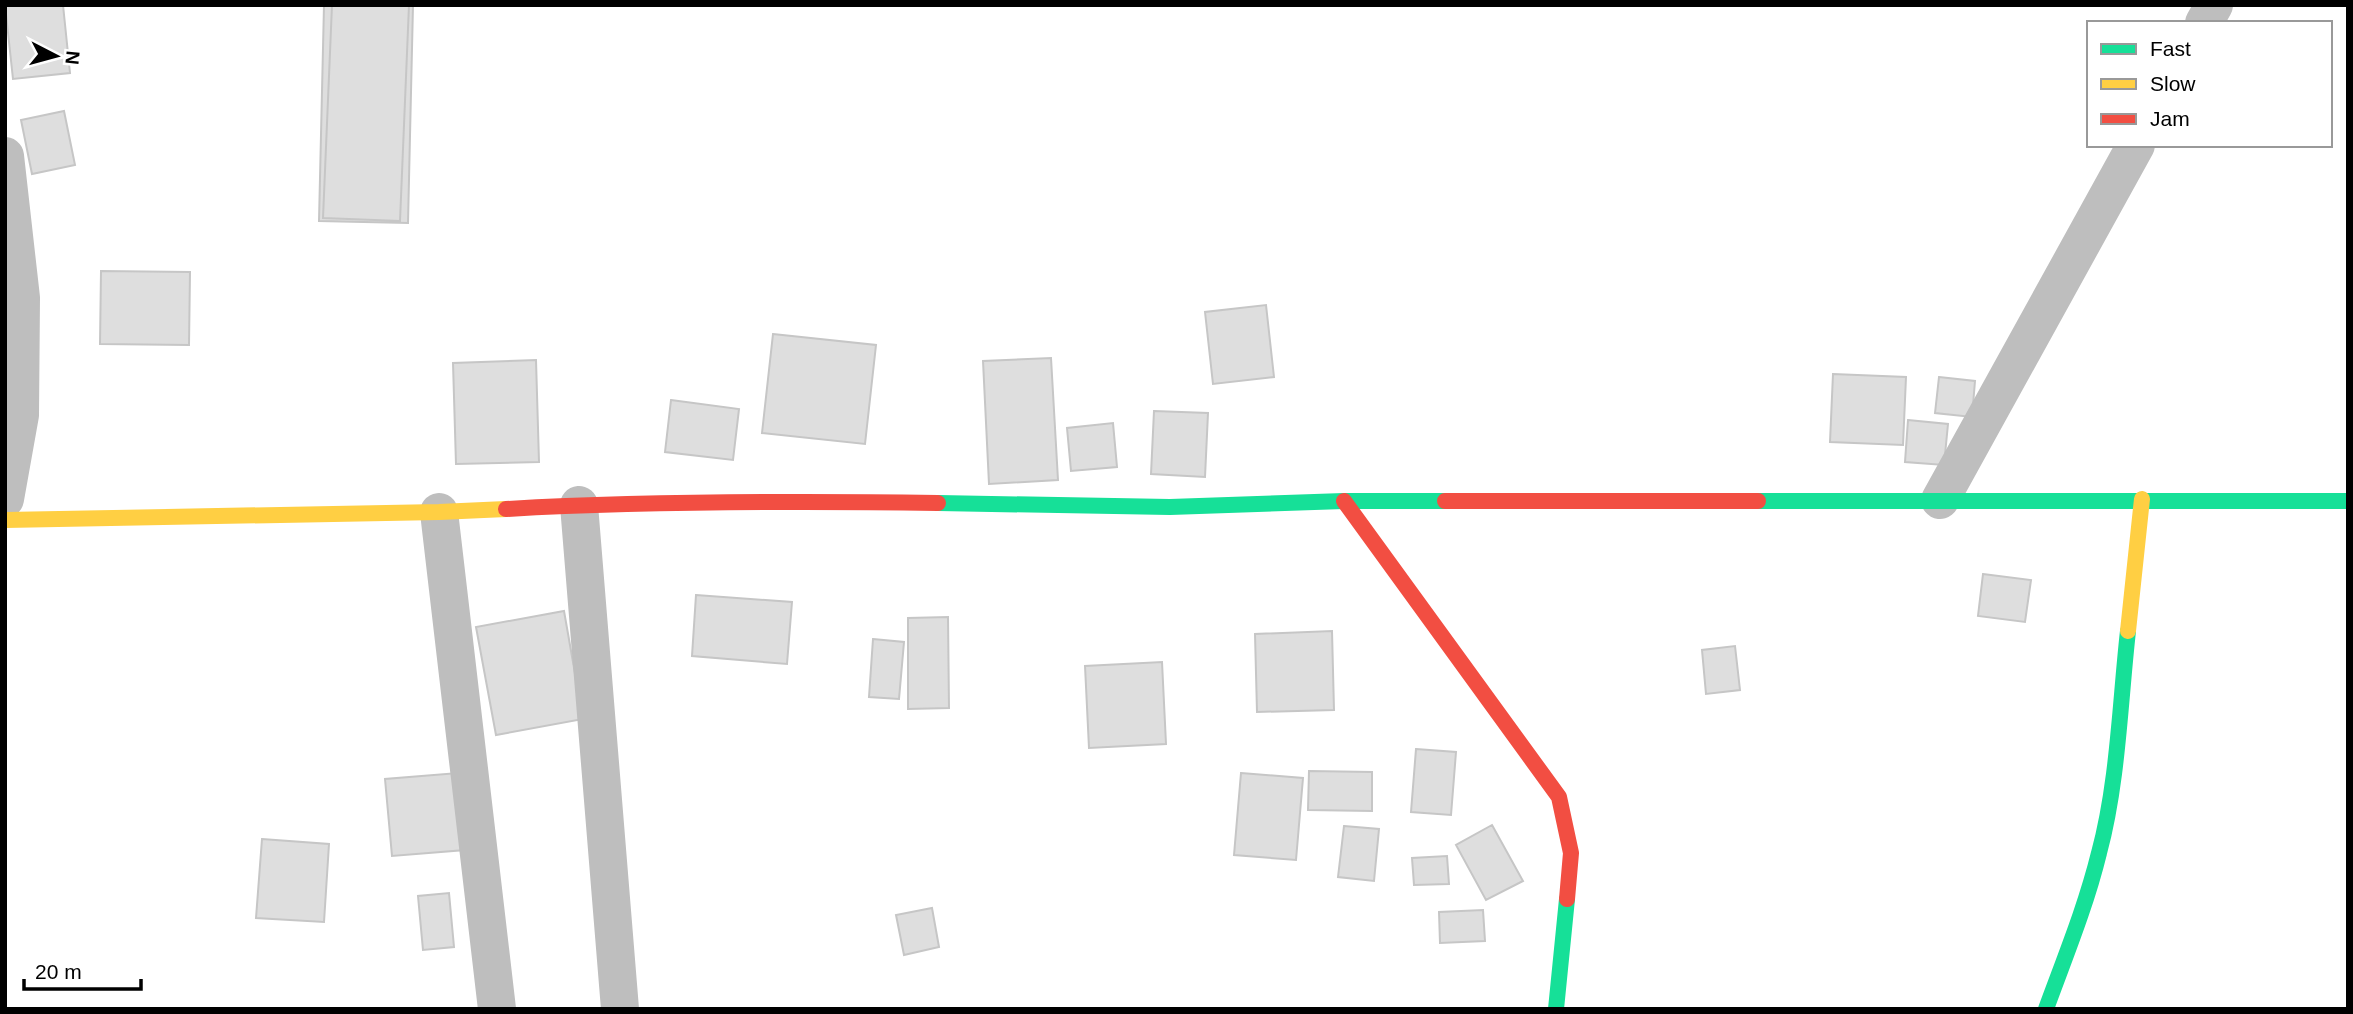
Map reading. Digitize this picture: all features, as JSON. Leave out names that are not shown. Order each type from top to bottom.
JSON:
[{"type":"street","points":[[2205,21],[2214,5]]},
{"type":"street","points":[[1940,500],[2135,147]]},
{"type":"street","points":[[5,156],[21,311],[20,415],[5,499]]},
{"type":"street","points":[[2046,1009],[2100,851],[2114,763],[2142,499]]},
{"type":"street","points":[[5,520],[439,512],[579,505],[819,501],[1170,507],[1344,501],[2348,501]]},
{"type":"street","points":[[1344,501],[1559,797],[1571,853],[1556,1009]]},
{"type":"street","points":[[579,505],[620,1009]]},
{"type":"street","points":[[439,512],[497,1009]]},
{"type":"building","points":[[5,5],[63,5],[70,73],[13,79]]},
{"type":"building","points":[[324,5],[413,5],[408,223],[319,221]]},
{"type":"building","points":[[332,5],[409,5],[400,221],[323,218]]},
{"type":"building","points":[[64,111],[75,165],[32,174],[21,120]]},
{"type":"building","points":[[101,271],[190,272],[189,345],[100,344]]},
{"type":"building","points":[[1266,305],[1274,377],[1213,384],[1205,312]]},
{"type":"building","points":[[773,334],[876,345],[865,444],[762,433]]},
{"type":"building","points":[[1051,358],[1058,480],[989,484],[983,361]]},
{"type":"building","points":[[536,360],[539,462],[456,464],[453,363]]},
{"type":"building","points":[[1833,374],[1906,377],[1903,445],[1830,442]]},
{"type":"building","points":[[1939,377],[1975,381],[1972,417],[1935,413]]},
{"type":"building","points":[[671,400],[739,409],[733,460],[665,452]]},
{"type":"building","points":[[1154,411],[1208,413],[1205,477],[1151,474]]},
{"type":"building","points":[[1908,420],[1948,424],[1944,465],[1905,462]]},
{"type":"building","points":[[1113,423],[1117,467],[1071,471],[1067,428]]},
{"type":"building","points":[[1983,574],[2031,580],[2025,622],[1978,616]]},
{"type":"building","points":[[696,595],[792,602],[787,664],[692,656]]},
{"type":"building","points":[[564,611],[583,719],[496,735],[476,627]]},
{"type":"building","points":[[948,617],[949,708],[908,709],[908,618]]},
{"type":"building","points":[[1332,631],[1334,710],[1257,712],[1255,634]]},
{"type":"building","points":[[873,639],[904,642],[899,699],[869,697]]},
{"type":"building","points":[[1735,646],[1740,690],[1706,694],[1702,650]]},
{"type":"building","points":[[1162,662],[1166,744],[1089,748],[1085,666]]},
{"type":"building","points":[[1416,749],[1456,752],[1451,815],[1411,812]]},
{"type":"building","points":[[1309,771],[1372,772],[1372,811],[1308,810]]},
{"type":"building","points":[[458,773],[465,850],[392,856],[385,779]]},
{"type":"building","points":[[1241,773],[1303,778],[1296,860],[1234,855]]},
{"type":"building","points":[[1492,825],[1523,881],[1486,900],[1456,845]]},
{"type":"building","points":[[1344,826],[1379,829],[1374,881],[1338,877]]},
{"type":"building","points":[[262,839],[329,844],[324,922],[256,918]]},
{"type":"building","points":[[1447,856],[1449,884],[1414,885],[1412,858]]},
{"type":"building","points":[[449,893],[454,947],[423,950],[418,896]]},
{"type":"building","points":[[932,908],[939,947],[904,955],[896,915]]},
{"type":"building","points":[[1483,910],[1485,941],[1440,943],[1439,912]]},
{"type":"traffic: fast","points":[[938,503],[1170,507],[1344,501],[1445,501]]},
{"type":"traffic: fast","points":[[1758,501],[2348,501]]},
{"type":"traffic: fast","points":[[2046,1009],[2088,892],[2105,826],[2114,771],[2128,631]]},
{"type":"traffic: fast","points":[[1556,1009],[1567,899]]},
{"type":"traffic: slow","points":[[2128,631],[2142,499]]},
{"type":"traffic: slow","points":[[5,520],[506,509]]},
{"type":"traffic: jam","points":[[1344,501],[1559,797],[1571,853],[1567,899]]},
{"type":"traffic: jam","points":[[1445,501],[1758,501]]},
{"type":"traffic: jam","points":[[506,509],[722,502],[938,503]]}]
